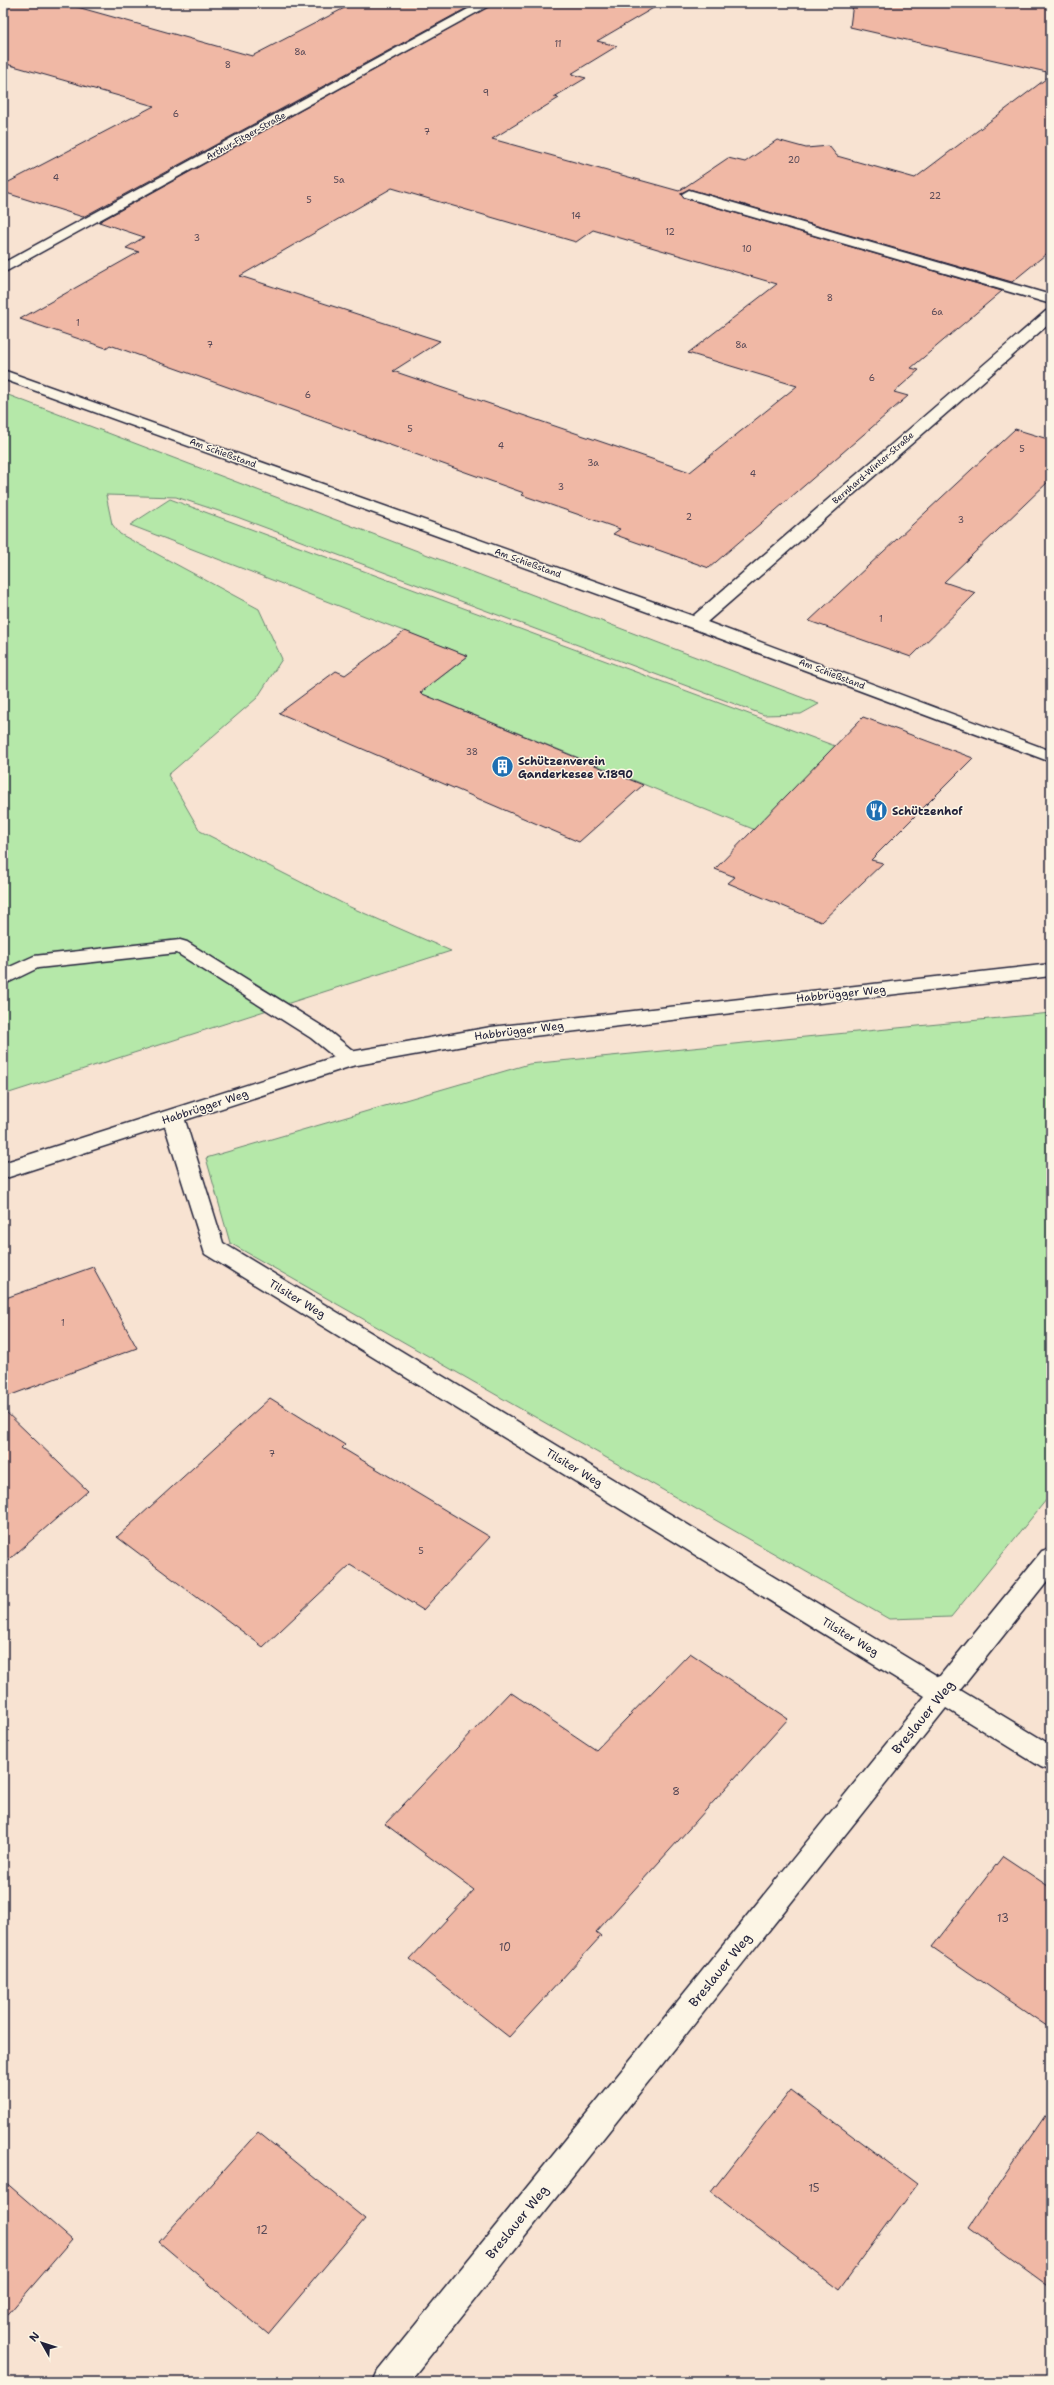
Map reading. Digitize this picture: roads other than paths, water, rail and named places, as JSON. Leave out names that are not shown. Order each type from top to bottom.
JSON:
[{"type":"street","name":"Arthur-Fitger-Straße","points":[[3,269],[488,3]]},
{"type":"street","points":[[689,194],[1051,300]]},
{"type":"street","name":"Bernhard-Winter-Straße","points":[[695,623],[1051,314]]},
{"type":"street","name":"Am Schießstand","points":[[3,374],[695,623],[1051,757]]},
{"type":"street","points":[[3,978],[34,962],[180,946],[318,1033],[350,1060]]},
{"type":"street","name":"Habbrügger Weg","points":[[3,1171],[350,1060],[491,1034],[1051,970]]},
{"type":"street","name":"Tilsiter Weg","points":[[173,1117],[213,1248],[1051,1759]]},
{"type":"street","name":"Breslauer Weg","points":[[389,2382],[1051,1558]]},
{"type":"place","name":"Schützenverein Ganderkesee v.1890","points":[[503,767]]},
{"type":"place","name":"Schützenhof","points":[[877,811]]}]
